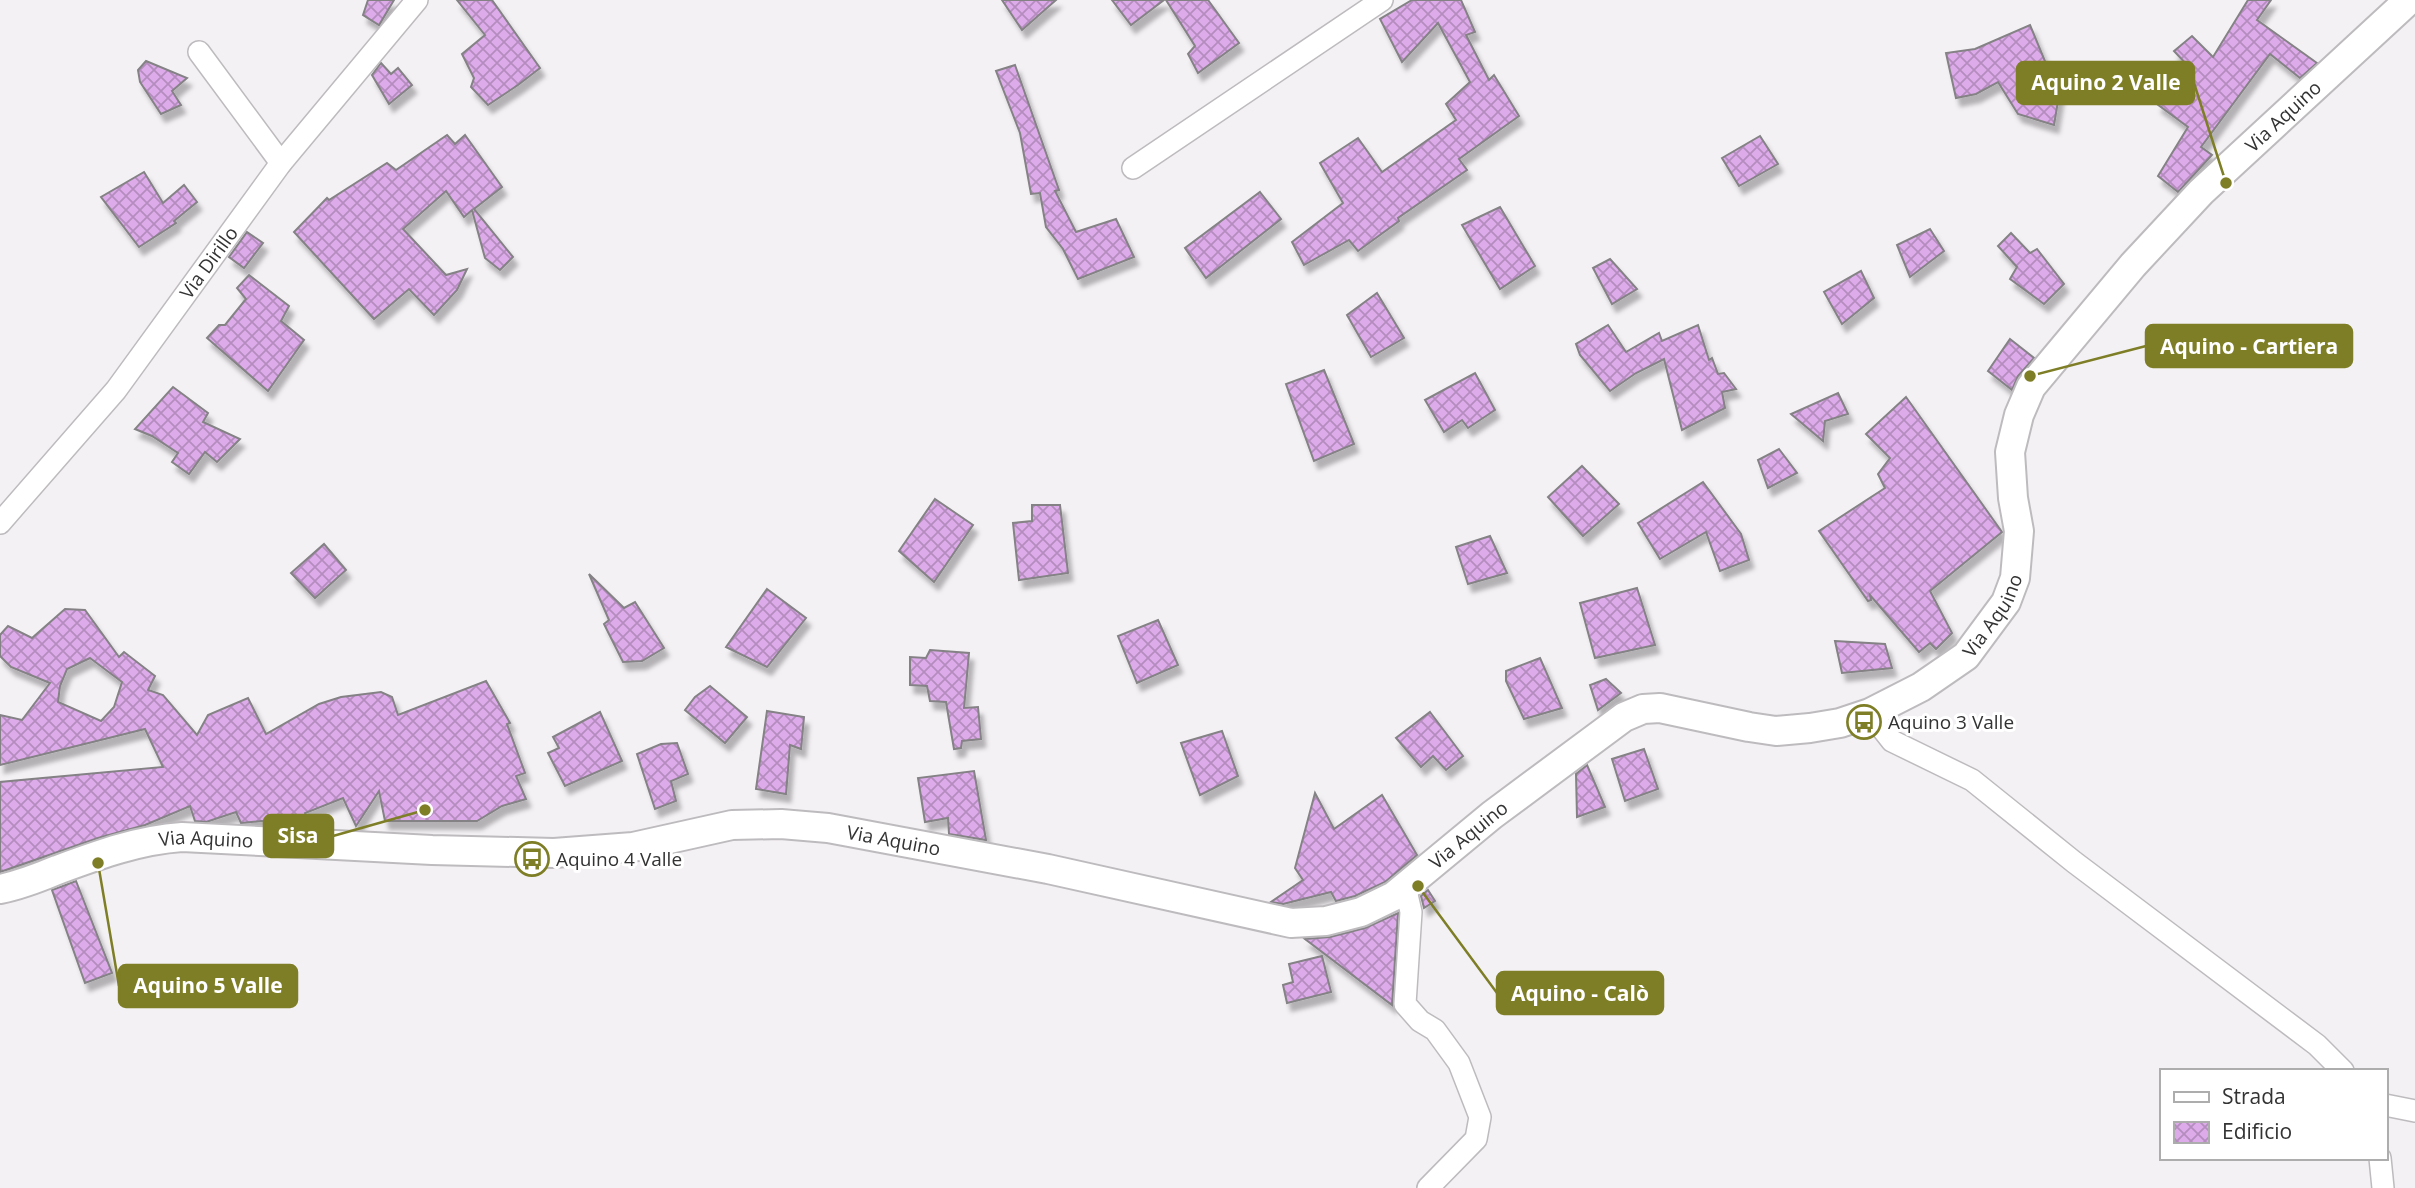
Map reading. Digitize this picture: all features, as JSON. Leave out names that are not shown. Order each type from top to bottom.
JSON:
[{"type":"street","name":"Via Dirillo","points":[[0,523],[116,390],[281,163],[417,0]]},
{"type":"street","points":[[1133,168],[1382,0]]},
{"type":"street","name":"Via Aquino","points":[[0,889],[18,886],[112,850],[154,839],[182,837],[432,850],[554,853],[633,847],[732,825],[781,824],[828,828],[1048,869],[1291,923],[1326,921],[1361,912],[1394,896],[1492,815],[1624,717],[1643,709],[1660,708],[1776,731],[1840,723],[1870,713],[1921,687],[1966,656],[2006,602],[2015,578],[2019,531],[2013,498],[2010,452],[2019,415],[2031,387],[2133,264],[2201,192],[2409,0]]},
{"type":"street","points":[[199,52],[281,163]]},
{"type":"street","points":[[1870,713],[1892,741],[1972,780],[2074,862],[2317,1045],[2341,1069]]},
{"type":"street","points":[[1405,886],[1411,912],[1405,1004],[1420,1021],[1434,1030],[1459,1063],[1480,1116],[1476,1139],[1428,1188]]},
{"type":"street","points":[[2387,1105],[2415,1111]]},
{"type":"street","points":[[2380,1160],[2383,1188]]},
{"type":"building","points":[[368,0],[394,0],[379,25],[363,15]]},
{"type":"building","points":[[457,0],[492,0],[540,68],[488,105],[471,87],[474,78],[462,54],[485,35]]},
{"type":"building","points":[[1002,0],[1056,0],[1022,30]]},
{"type":"building","points":[[1112,0],[1164,0],[1131,25]]},
{"type":"building","points":[[1166,0],[1208,0],[1239,43],[1198,73],[1188,54],[1195,46]]},
{"type":"building","points":[[1412,0],[1461,0],[1475,32],[1466,35],[1489,80],[1494,75],[1519,116],[1459,159],[1467,170],[1398,218],[1399,221],[1358,251],[1349,240],[1304,265],[1292,242],[1343,203],[1320,163],[1358,138],[1382,172],[1456,120],[1446,104],[1470,82],[1438,23],[1402,62],[1380,19]]},
{"type":"building","points":[[2248,0],[2271,0],[2257,20],[2317,63],[2300,78],[2270,54],[2201,147],[2212,155],[2178,192],[2158,176],[2188,127],[2157,104],[2190,68],[2174,51],[2192,36],[2213,57]]},
{"type":"building","points":[[2030,25],[2059,95],[2054,125],[2018,114],[1998,82],[1976,94],[1956,98],[1946,53],[1975,49]]},
{"type":"building","points":[[146,61],[187,78],[172,91],[181,105],[161,114],[140,82],[138,70]]},
{"type":"building","points":[[381,63],[391,74],[398,68],[412,85],[389,104],[372,75]]},
{"type":"building","points":[[1015,65],[1059,190],[1055,191],[1076,232],[1116,219],[1134,257],[1078,279],[1063,249],[1046,227],[1040,193],[1031,194],[1020,133],[996,71]]},
{"type":"building","points":[[447,135],[455,144],[465,135],[502,187],[474,209],[513,257],[500,270],[485,258],[472,210],[464,217],[446,191],[403,229],[446,275],[467,269],[457,290],[434,315],[409,289],[374,319],[294,232],[327,198],[329,200],[387,163],[396,170]]},
{"type":"building","points":[[1760,136],[1778,164],[1739,186],[1722,158]]},
{"type":"building","points":[[144,172],[163,203],[184,185],[197,202],[174,221],[176,223],[139,247],[101,197]]},
{"type":"building","points":[[1260,192],[1281,219],[1206,278],[1185,248]]},
{"type":"building","points":[[1500,207],[1535,266],[1500,289],[1462,225]]},
{"type":"building","points":[[1930,229],[1944,251],[1910,277],[1897,245]]},
{"type":"building","points":[[247,232],[263,243],[244,268],[229,257]]},
{"type":"building","points":[[2011,233],[2030,253],[2037,249],[2064,284],[2044,304],[2010,279],[2017,267],[1998,246]]},
{"type":"building","points":[[1610,259],[1637,289],[1612,304],[1593,268]]},
{"type":"building","points":[[1861,271],[1874,298],[1842,324],[1824,292]]},
{"type":"building","points":[[249,275],[289,306],[281,321],[304,340],[268,391],[207,338],[219,325],[225,325],[246,299],[237,288]]},
{"type":"building","points":[[1377,293],[1404,338],[1371,357],[1347,315]]},
{"type":"building","points":[[1608,325],[1626,352],[1659,333],[1662,341],[1698,325],[1709,360],[1712,358],[1718,374],[1724,373],[1736,389],[1722,392],[1725,408],[1682,430],[1664,359],[1636,373],[1610,391],[1580,355],[1576,344]]},
{"type":"building","points":[[2010,339],[2034,358],[2018,376],[2012,390],[1988,371]]},
{"type":"building","points":[[1324,370],[1354,444],[1314,461],[1286,384]]},
{"type":"building","points":[[1475,373],[1495,410],[1468,428],[1462,420],[1444,432],[1425,400]]},
{"type":"building","points":[[173,387],[208,413],[203,422],[240,439],[217,462],[205,452],[189,474],[172,462],[178,453],[152,436],[135,429]]},
{"type":"building","points":[[1838,393],[1848,414],[1825,421],[1823,441],[1791,414]]},
{"type":"building","points":[[1906,397],[2002,532],[1930,591],[1952,633],[1936,649],[1930,643],[1919,652],[1870,595],[1871,600],[1868,601],[1819,531],[1885,488],[1878,474],[1890,458],[1866,434]]},
{"type":"building","points":[[1779,449],[1797,473],[1768,488],[1758,460]]},
{"type":"building","points":[[1582,466],[1619,504],[1583,536],[1548,497]]},
{"type":"building","points":[[1703,482],[1741,534],[1749,560],[1720,571],[1706,532],[1660,559],[1638,523]]},
{"type":"building","points":[[935,499],[973,525],[934,582],[899,551]]},
{"type":"building","points":[[1032,505],[1060,505],[1068,573],[1019,580],[1013,523],[1032,521]]},
{"type":"building","points":[[1490,536],[1507,573],[1468,584],[1456,547]]},
{"type":"building","points":[[324,544],[346,570],[315,598],[291,573]]},
{"type":"building","points":[[589,574],[624,608],[635,602],[664,648],[642,661],[623,662],[604,624],[609,620]]},
{"type":"building","points":[[1637,588],[1655,645],[1595,658],[1580,603]]},
{"type":"building","points":[[767,589],[806,618],[767,667],[726,647]]},
{"type":"building","points":[[65,609],[85,610],[119,657],[124,652],[155,676],[148,690],[163,695],[197,735],[208,715],[248,698],[266,734],[319,704],[341,697],[381,692],[392,697],[398,715],[486,681],[510,723],[507,724],[525,773],[516,776],[526,799],[502,806],[477,821],[385,821],[379,791],[356,826],[343,798],[305,813],[308,827],[262,821],[241,823],[236,812],[206,822],[195,821],[190,806],[145,825],[98,838],[0,872],[0,782],[163,767],[145,729],[0,765],[0,715],[22,720],[50,683],[11,667],[0,656],[0,635],[8,626],[32,638]],"holes":[[[90,658],[122,682],[114,707],[101,721],[58,702],[60,686],[67,669]]]},
{"type":"building","points":[[1158,620],[1178,665],[1137,683],[1118,636]]},
{"type":"building","points":[[1835,641],[1885,644],[1892,668],[1842,673]]},
{"type":"building","points":[[930,650],[969,653],[964,708],[978,707],[981,739],[962,741],[961,748],[954,749],[946,702],[930,701],[927,686],[910,685],[910,657],[926,658]]},
{"type":"building","points":[[1540,658],[1562,708],[1524,719],[1506,681],[1506,671]]},
{"type":"building","points":[[1606,679],[1621,693],[1598,710],[1590,685]]},
{"type":"building","points":[[710,686],[747,717],[725,743],[685,710],[695,697]]},
{"type":"building","points":[[767,711],[804,717],[801,749],[790,745],[786,794],[756,789]]},
{"type":"building","points":[[600,712],[622,761],[565,786],[548,753],[559,748],[553,737]]},
{"type":"building","points":[[1430,712],[1463,756],[1446,770],[1433,756],[1421,767],[1396,738]]},
{"type":"building","points":[[1222,731],[1238,776],[1200,795],[1181,743]]},
{"type":"building","points":[[677,743],[688,774],[671,781],[676,801],[655,809],[637,754],[661,744]]},
{"type":"building","points":[[1644,749],[1658,789],[1625,801],[1612,759]]},
{"type":"building","points":[[1587,765],[1605,807],[1577,817],[1576,774]]},
{"type":"building","points":[[974,771],[986,840],[949,834],[948,818],[925,822],[918,778]]},
{"type":"building","points":[[1315,793],[1334,829],[1382,795],[1417,855],[1385,882],[1355,896],[1336,901],[1331,892],[1283,904],[1271,902],[1303,880],[1295,868]]},
{"type":"building","points":[[76,881],[112,973],[85,983],[52,890]]},
{"type":"building","points":[[1428,890],[1435,901],[1424,908],[1421,896]]},
{"type":"building","points":[[1398,913],[1392,1005],[1305,939],[1330,937],[1365,928]]},
{"type":"building","points":[[1322,956],[1331,992],[1287,1003],[1283,985],[1293,982],[1289,964]]},
{"type":"place","name":"Aquino 2 Valle","points":[[2226,183]]},
{"type":"place","name":"Aquino - Cartiera","points":[[2030,376]]},
{"type":"place","name":"Aquino 3 Valle","points":[[1864,722]]},
{"type":"place","name":"Sisa","points":[[425,810]]},
{"type":"place","name":"Aquino 4 Valle","points":[[532,859]]},
{"type":"place","name":"Aquino 5 Valle","points":[[98,863]]},
{"type":"place","name":"Aquino - Calò","points":[[1418,886]]}]
